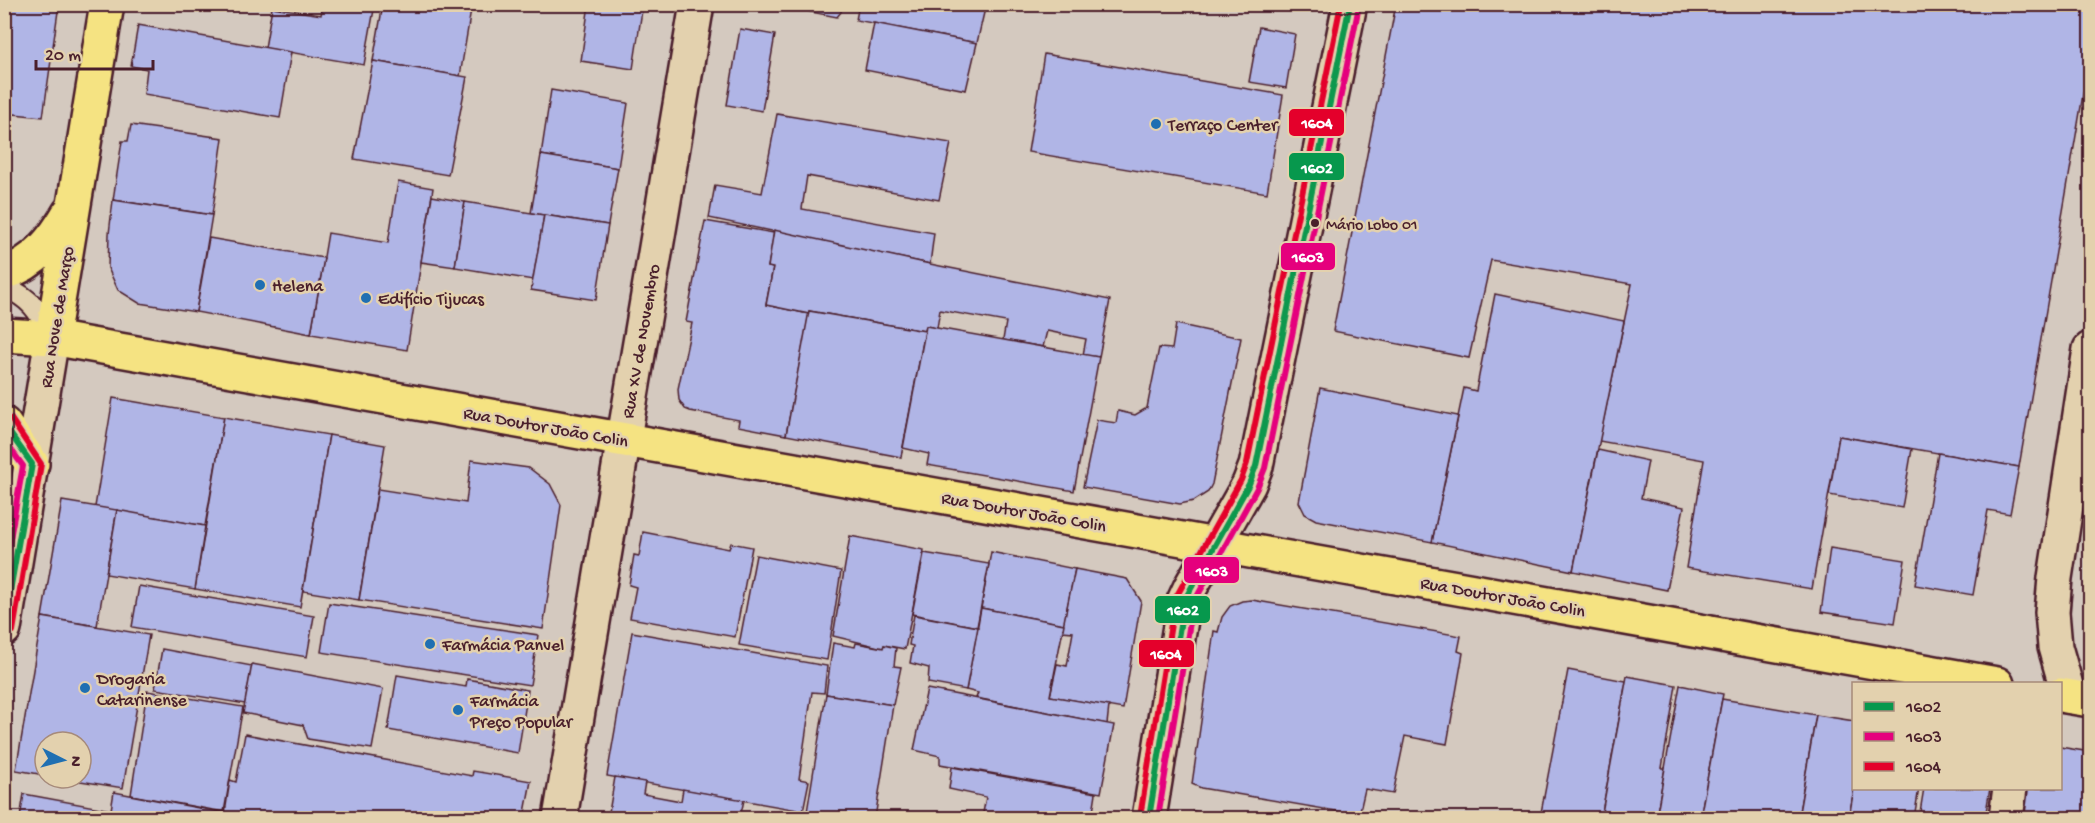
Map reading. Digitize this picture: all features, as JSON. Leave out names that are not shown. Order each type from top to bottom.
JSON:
[{"type":"main road","name":"Rua Nove de Março","points":[[4,629],[107,4]]},
{"type":"main road","name":"Rua XV de Novembro","points":[[560,819],[696,4]]},
{"type":"main road","points":[[1149,819],[1184,601],[1249,484],[1256,466],[1350,4]]},
{"type":"main road","points":[[4,273],[36,256],[55,237],[74,203]]},
{"type":"main road","name":"Rua Doutor João Colin","points":[[4,335],[52,338],[1986,682]]},
{"type":"main road","points":[[2073,697],[2055,647],[2052,612],[2055,578],[2091,349]]},
{"type":"main road","points":[[4,424],[32,464]]},
{"type":"main road","points":[[2006,819],[2010,790]]},
{"type":"lane","points":[[4,286],[23,295],[41,314],[52,338]]},
{"type":"building","points":[[4,4],[59,4],[43,117],[4,113]]},
{"type":"building","points":[[323,4],[375,4],[364,65],[265,48],[272,7],[321,15]]},
{"type":"building","points":[[383,4],[472,4],[460,76],[373,61]]},
{"type":"building","points":[[589,4],[643,4],[633,69],[581,61]]},
{"type":"building","points":[[770,4],[842,4],[841,12],[837,17]]},
{"type":"building","points":[[859,4],[986,4],[977,43],[856,20]]},
{"type":"building","points":[[1396,4],[2090,4],[2090,54],[2019,467],[1839,436],[1812,589],[1686,568],[1704,460],[1599,441],[1632,284],[1491,260],[1469,358],[1333,331]]},
{"type":"building","points":[[874,23],[977,43],[966,90],[865,70]]},
{"type":"building","points":[[138,25],[291,52],[280,118],[144,94],[147,69],[131,66]]},
{"type":"building","points":[[1259,27],[1295,34],[1286,88],[1249,82]]},
{"type":"building","points":[[740,29],[775,35],[762,111],[727,105]]},
{"type":"building","name":"Terraço Center","points":[[1044,54],[1283,95],[1267,193],[1028,152]]},
{"type":"building","points":[[373,61],[467,77],[448,175],[354,159]]},
{"type":"building","points":[[551,90],[628,103],[618,168],[541,155]]},
{"type":"building","points":[[777,114],[951,143],[939,200],[807,176],[802,209],[934,233],[930,264],[709,218],[715,185],[762,193]]},
{"type":"building","points":[[131,125],[223,138],[212,215],[113,200],[122,141],[128,141]]},
{"type":"building","points":[[541,155],[618,168],[608,225],[531,213]]},
{"type":"building","name":"Edifício Tijucas","points":[[398,182],[433,188],[407,350],[311,334],[328,233],[388,243]]},
{"type":"building","points":[[432,196],[465,202],[455,267],[421,262]]},
{"type":"building","points":[[113,200],[212,215],[196,312],[139,303],[118,290],[108,268]]},
{"type":"building","points":[[465,202],[544,215],[533,280],[455,267]]},
{"type":"building","points":[[544,215],[608,225],[596,300],[531,290]]},
{"type":"building","points":[[705,221],[774,233],[768,267],[773,268],[766,305],[809,314],[786,435],[738,426],[739,420],[690,411],[685,409],[679,400],[678,389],[692,323],[686,322]]},
{"type":"building","points":[[774,230],[1110,300],[1099,357],[1083,355],[1086,339],[1047,331],[1043,347],[1003,340],[1006,322],[940,310],[937,328],[926,326],[925,331],[809,311],[809,314],[766,305],[773,268],[768,267]]},
{"type":"building","name":"Helena","points":[[209,238],[324,258],[311,334],[196,312]]},
{"type":"building","points":[[1495,294],[1624,321],[1573,571],[1432,542],[1464,388],[1476,391]]},
{"type":"building","points":[[809,311],[925,331],[901,457],[786,435]]},
{"type":"building","points":[[1176,324],[1241,338],[1212,484],[1208,492],[1194,501],[1180,504],[1083,487],[1097,420],[1116,423],[1118,411],[1135,415],[1147,408],[1159,348],[1172,349]]},
{"type":"building","points":[[926,326],[1099,357],[1074,491],[927,465],[929,454],[903,448]]},
{"type":"building","points":[[1320,388],[1458,416],[1432,542],[1316,520],[1305,514],[1299,502]]},
{"type":"building","points":[[113,398],[224,417],[205,526],[95,507]]},
{"type":"building","points":[[224,417],[329,435],[300,607],[195,589]]},
{"type":"building","points":[[329,435],[385,445],[359,600],[303,591]]},
{"type":"building","points":[[1839,436],[1912,449],[1902,508],[1829,495]]},
{"type":"building","points":[[1598,450],[1648,461],[1641,498],[1684,507],[1667,590],[1573,571]]},
{"type":"building","points":[[1938,453],[2019,467],[2010,514],[1988,510],[1973,595],[1915,585]]},
{"type":"building","points":[[471,460],[529,468],[550,484],[561,505],[543,629],[359,600],[378,489],[466,503]]},
{"type":"building","points":[[62,501],[117,510],[97,626],[42,617]]},
{"type":"building","points":[[117,510],[205,526],[195,589],[106,574]]},
{"type":"building","points":[[643,532],[729,549],[731,543],[752,547],[735,637],[630,618],[636,587],[629,585],[634,555],[639,556]]},
{"type":"building","points":[[850,536],[924,550],[905,649],[884,645],[883,648],[833,636]]},
{"type":"building","points":[[1830,548],[1905,560],[1895,623],[1821,612]]},
{"type":"building","points":[[991,552],[1075,569],[1064,624],[981,608]]},
{"type":"building","points":[[924,553],[989,564],[977,627],[912,614]]},
{"type":"building","points":[[756,555],[841,571],[827,660],[739,645]]},
{"type":"building","points":[[1075,569],[1127,579],[1141,601],[1123,709],[1050,696],[1057,664],[1067,666],[1073,632],[1062,631]]},
{"type":"building","points":[[139,586],[314,616],[307,657],[132,627]]},
{"type":"building","points":[[1252,600],[1461,636],[1458,651],[1463,653],[1447,744],[1405,736],[1393,794],[1365,789],[1359,815],[1201,788],[1192,784],[1214,631],[1218,632],[1222,617],[1230,606]]},
{"type":"building","name":"Farmácia Panvel","points":[[329,603],[538,635],[530,685],[321,652]]},
{"type":"building","points":[[981,608],[1064,624],[1050,696],[1109,706],[1107,724],[976,698],[978,693],[966,690]]},
{"type":"building","points":[[914,615],[978,627],[966,690],[928,683],[929,668],[910,663],[913,646],[909,645]]},
{"type":"building","name":"Drogaria Catarinense","points":[[42,617],[149,635],[123,788],[93,783],[93,730],[33,730],[33,773],[16,770]]},
{"type":"building","points":[[632,632],[827,666],[824,693],[812,692],[799,779],[809,781],[803,811],[607,776]]},
{"type":"building","points":[[833,643],[855,647],[856,643],[896,648],[894,666],[901,667],[893,705],[826,694]]},
{"type":"building","points":[[162,649],[252,666],[245,704],[155,689]]},
{"type":"building","points":[[252,664],[383,689],[372,749],[308,739],[303,725],[243,713]]},
{"type":"building","points":[[1568,670],[1626,681],[1601,818],[1540,818]]},
{"type":"building","name":"Farmácia Preço Popular","points":[[397,675],[466,687],[467,679],[528,690],[518,753],[388,730]]},
{"type":"building","points":[[1627,676],[1676,685],[1656,818],[1601,818]]},
{"type":"building","points":[[1680,685],[1723,694],[1700,818],[1656,818]]},
{"type":"building","points":[[927,689],[1114,725],[1101,793],[940,764],[940,756],[914,750]]},
{"type":"building","points":[[147,691],[243,707],[224,812],[131,795]]},
{"type":"building","points":[[826,694],[893,705],[875,818],[847,818],[807,812]]},
{"type":"building","points":[[1722,699],[1816,715],[1798,818],[1700,818]]},
{"type":"building","points":[[1816,715],[1852,721],[1854,790],[1849,818],[1798,818]]},
{"type":"building","points":[[245,734],[472,776],[473,771],[531,781],[524,818],[258,818],[225,813],[230,780],[236,782]]},
{"type":"building","points":[[2062,747],[2090,752],[2090,818],[2023,818],[2028,790],[2062,790]]},
{"type":"building","points":[[952,767],[1096,793],[1092,818],[982,818],[986,797],[949,789]]},
{"type":"building","points":[[615,777],[645,782],[643,794],[681,801],[683,789],[744,800],[740,818],[608,818]]},
{"type":"building","points":[[1854,790],[1919,790],[1914,818],[1849,818]]},
{"type":"building","points":[[1924,790],[1990,790],[1985,818],[1919,818]]},
{"type":"building","points":[[114,792],[258,818],[121,818],[122,812],[111,810]]},
{"type":"building","points":[[24,794],[122,812],[121,818],[20,818]]},
{"type":"building","points":[[1193,811],[1238,818],[1192,818]]},
{"type":"transit line","name":"1604","points":[[1140,817],[1175,599],[1241,480],[1247,463],[1341,4]]},
{"type":"transit line","name":"1602","points":[[1149,818],[1184,601],[1249,484],[1256,466],[1350,4]]},
{"type":"transit line","name":"1603","points":[[1158,818],[1193,604],[1257,488],[1265,468],[1359,6]]},
{"type":"transit line","name":"1604","points":[[11,419],[41,464],[13,631]]},
{"type":"transit line","name":"1602","points":[[4,425],[32,464],[4,626]]},
{"type":"transit line","name":"1603","points":[[4,440],[23,466],[4,572]]},
{"type":"place","name":"Terraço Center","points":[[1156,124]]},
{"type":"place","name":"Mário Lobo 01","points":[[1315,223]]},
{"type":"place","name":"Helena","points":[[260,285]]},
{"type":"place","name":"Edifício Tijucas","points":[[366,298]]},
{"type":"place","name":"Farmácia Panvel","points":[[430,644]]},
{"type":"place","name":"Drogaria Catarinense","points":[[85,688]]},
{"type":"place","name":"Farmácia Preço Popular","points":[[458,710]]}]
